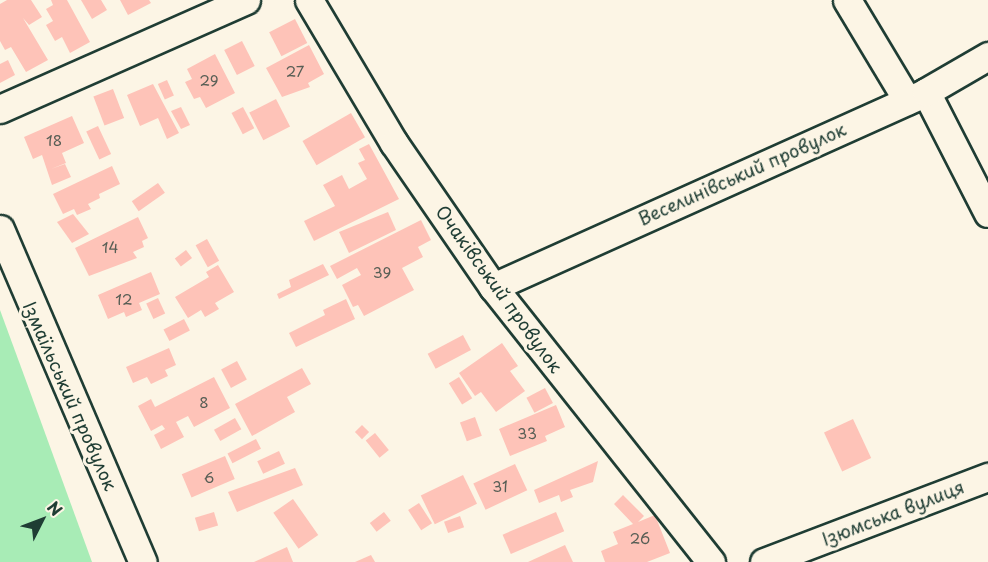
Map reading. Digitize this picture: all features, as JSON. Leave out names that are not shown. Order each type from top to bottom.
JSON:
[{"type":"street","points":[[0,109],[246,0]]},
{"type":"street","name":"Очаківський провулок","points":[[309,0],[394,144],[494,287],[711,562]]},
{"type":"street","points":[[847,0],[917,96],[988,213]]},
{"type":"street","name":"Веселинівський провулок","points":[[494,287],[917,96],[988,56]]},
{"type":"street","name":"Ізмаїльський провулок","points":[[0,229],[143,562]]},
{"type":"street","name":"Ізюмська вулиця","points":[[764,562],[988,477]]},
{"type":"green space","points":[[0,310],[25,378],[92,562],[0,562]]},
{"type":"building","points":[[7,0],[31,0],[42,17],[29,25],[23,18],[48,60],[26,72],[11,47],[5,50],[0,41],[0,4]]},
{"type":"building","points":[[51,0],[67,0],[90,42],[70,53],[62,37],[55,41],[46,25],[53,21],[46,9],[53,5]]},
{"type":"building","points":[[81,0],[101,0],[107,10],[92,19]]},
{"type":"building","points":[[120,0],[149,0],[151,3],[128,15]]},
{"type":"building","points":[[295,19],[307,43],[281,56],[269,32]]},
{"type":"building","points":[[242,41],[255,66],[237,75],[224,50]]},
{"type":"building","points":[[309,45],[324,74],[308,83],[310,87],[282,97],[266,68]]},
{"type":"building","points":[[215,54],[235,93],[206,108],[200,97],[194,99],[185,82],[192,79],[187,69]]},
{"type":"building","points":[[8,60],[15,75],[0,83],[0,64]]},
{"type":"building","points":[[167,80],[174,96],[165,100],[158,84]]},
{"type":"building","points":[[153,84],[179,133],[167,139],[158,118],[140,126],[127,95]]},
{"type":"building","points":[[113,89],[124,118],[105,125],[93,97]]},
{"type":"building","points":[[276,99],[290,127],[263,140],[249,113]]},
{"type":"building","points":[[181,107],[190,125],[181,129],[171,111]]},
{"type":"building","points":[[243,107],[254,128],[243,134],[232,113]]},
{"type":"building","points":[[351,113],[365,137],[317,165],[303,141]]},
{"type":"building","points":[[72,116],[84,143],[62,153],[66,163],[51,169],[65,164],[71,177],[52,185],[42,155],[33,159],[24,137]]},
{"type":"building","points":[[98,126],[111,154],[99,160],[86,131]]},
{"type":"building","points":[[369,144],[399,199],[314,241],[304,221],[335,206],[323,185],[342,175],[349,189],[367,179],[358,163],[365,160],[359,149]]},
{"type":"building","points":[[112,166],[120,184],[99,194],[100,198],[88,204],[91,209],[77,215],[74,209],[63,214],[53,194]]},
{"type":"building","points":[[158,183],[165,193],[139,211],[132,201]]},
{"type":"building","points":[[388,212],[396,230],[349,253],[339,232]]},
{"type":"building","points":[[73,214],[89,234],[72,243],[57,222]]},
{"type":"building","points":[[138,217],[148,238],[142,241],[144,247],[133,252],[137,258],[89,276],[75,248]]},
{"type":"building","points":[[421,220],[431,240],[418,247],[423,257],[402,268],[414,290],[364,316],[358,305],[353,307],[342,285],[361,275],[357,268],[337,279],[330,266]]},
{"type":"building","points":[[207,239],[219,261],[208,267],[196,245]]},
{"type":"building","points":[[186,250],[192,258],[181,266],[175,258]]},
{"type":"building","points":[[323,264],[329,275],[279,299],[277,294],[291,287],[289,280]]},
{"type":"building","points":[[218,265],[234,292],[215,303],[219,309],[205,317],[201,310],[188,318],[175,297],[209,277],[206,272]]},
{"type":"building","points":[[151,272],[160,294],[139,303],[142,310],[126,317],[124,312],[108,319],[98,295]]},
{"type":"building","points":[[158,298],[165,313],[153,319],[146,303]]},
{"type":"building","points":[[346,299],[355,319],[296,347],[289,333],[325,315],[323,310]]},
{"type":"building","points":[[184,319],[190,331],[169,341],[164,329]]},
{"type":"building","points":[[463,335],[471,350],[436,369],[428,354]]},
{"type":"building","points":[[502,343],[518,366],[510,371],[525,391],[496,412],[481,392],[475,396],[459,373]]},
{"type":"building","points":[[169,348],[176,365],[165,370],[168,376],[151,384],[147,377],[133,383],[126,367]]},
{"type":"building","points":[[237,361],[247,380],[231,388],[221,369]]},
{"type":"building","points":[[302,368],[311,384],[287,397],[295,412],[252,436],[235,404]]},
{"type":"building","points":[[214,377],[230,408],[194,427],[188,416],[176,422],[184,437],[161,449],[154,435],[165,429],[162,425],[151,431],[138,406],[151,399],[155,407]]},
{"type":"building","points":[[459,377],[472,398],[462,405],[449,383]]},
{"type":"building","points":[[545,388],[553,403],[534,413],[526,398]]},
{"type":"building","points":[[556,405],[565,427],[545,436],[547,441],[510,456],[499,429]]},
{"type":"building","points":[[475,417],[482,436],[467,441],[460,422]]},
{"type":"building","points":[[235,418],[241,429],[220,441],[214,430]]},
{"type":"building","points":[[853,419],[871,458],[842,471],[824,433]]},
{"type":"building","points":[[362,425],[369,432],[362,439],[355,432]]},
{"type":"building","points":[[375,433],[389,450],[380,458],[366,441]]},
{"type":"building","points":[[256,439],[261,449],[232,463],[227,454]]},
{"type":"building","points":[[279,451],[285,464],[263,474],[257,461]]},
{"type":"building","points":[[225,456],[235,479],[192,497],[182,474]]},
{"type":"building","points":[[598,461],[593,482],[570,490],[573,497],[561,502],[559,495],[539,503],[534,490]]},
{"type":"building","points":[[515,464],[527,490],[486,510],[473,483]]},
{"type":"building","points":[[295,468],[303,485],[237,512],[228,492]]},
{"type":"building","points":[[463,475],[477,504],[435,524],[421,496]]},
{"type":"building","points":[[623,495],[644,516],[638,522],[655,515],[670,553],[647,562],[605,562],[601,551],[618,544],[613,532],[633,524],[614,504]]},
{"type":"building","points":[[293,499],[318,535],[299,549],[273,513]]},
{"type":"building","points":[[419,503],[432,523],[421,530],[408,510]]},
{"type":"building","points":[[214,512],[218,525],[199,531],[195,518]]},
{"type":"building","points":[[384,512],[391,521],[377,532],[370,523]]},
{"type":"building","points":[[556,512],[564,531],[511,554],[503,535]]},
{"type":"building","points":[[460,516],[464,527],[448,533],[444,522]]},
{"type":"building","points":[[565,545],[573,562],[528,562]]},
{"type":"building","points":[[287,547],[293,562],[254,562]]},
{"type":"building","points":[[371,555],[375,562],[355,562]]}]
